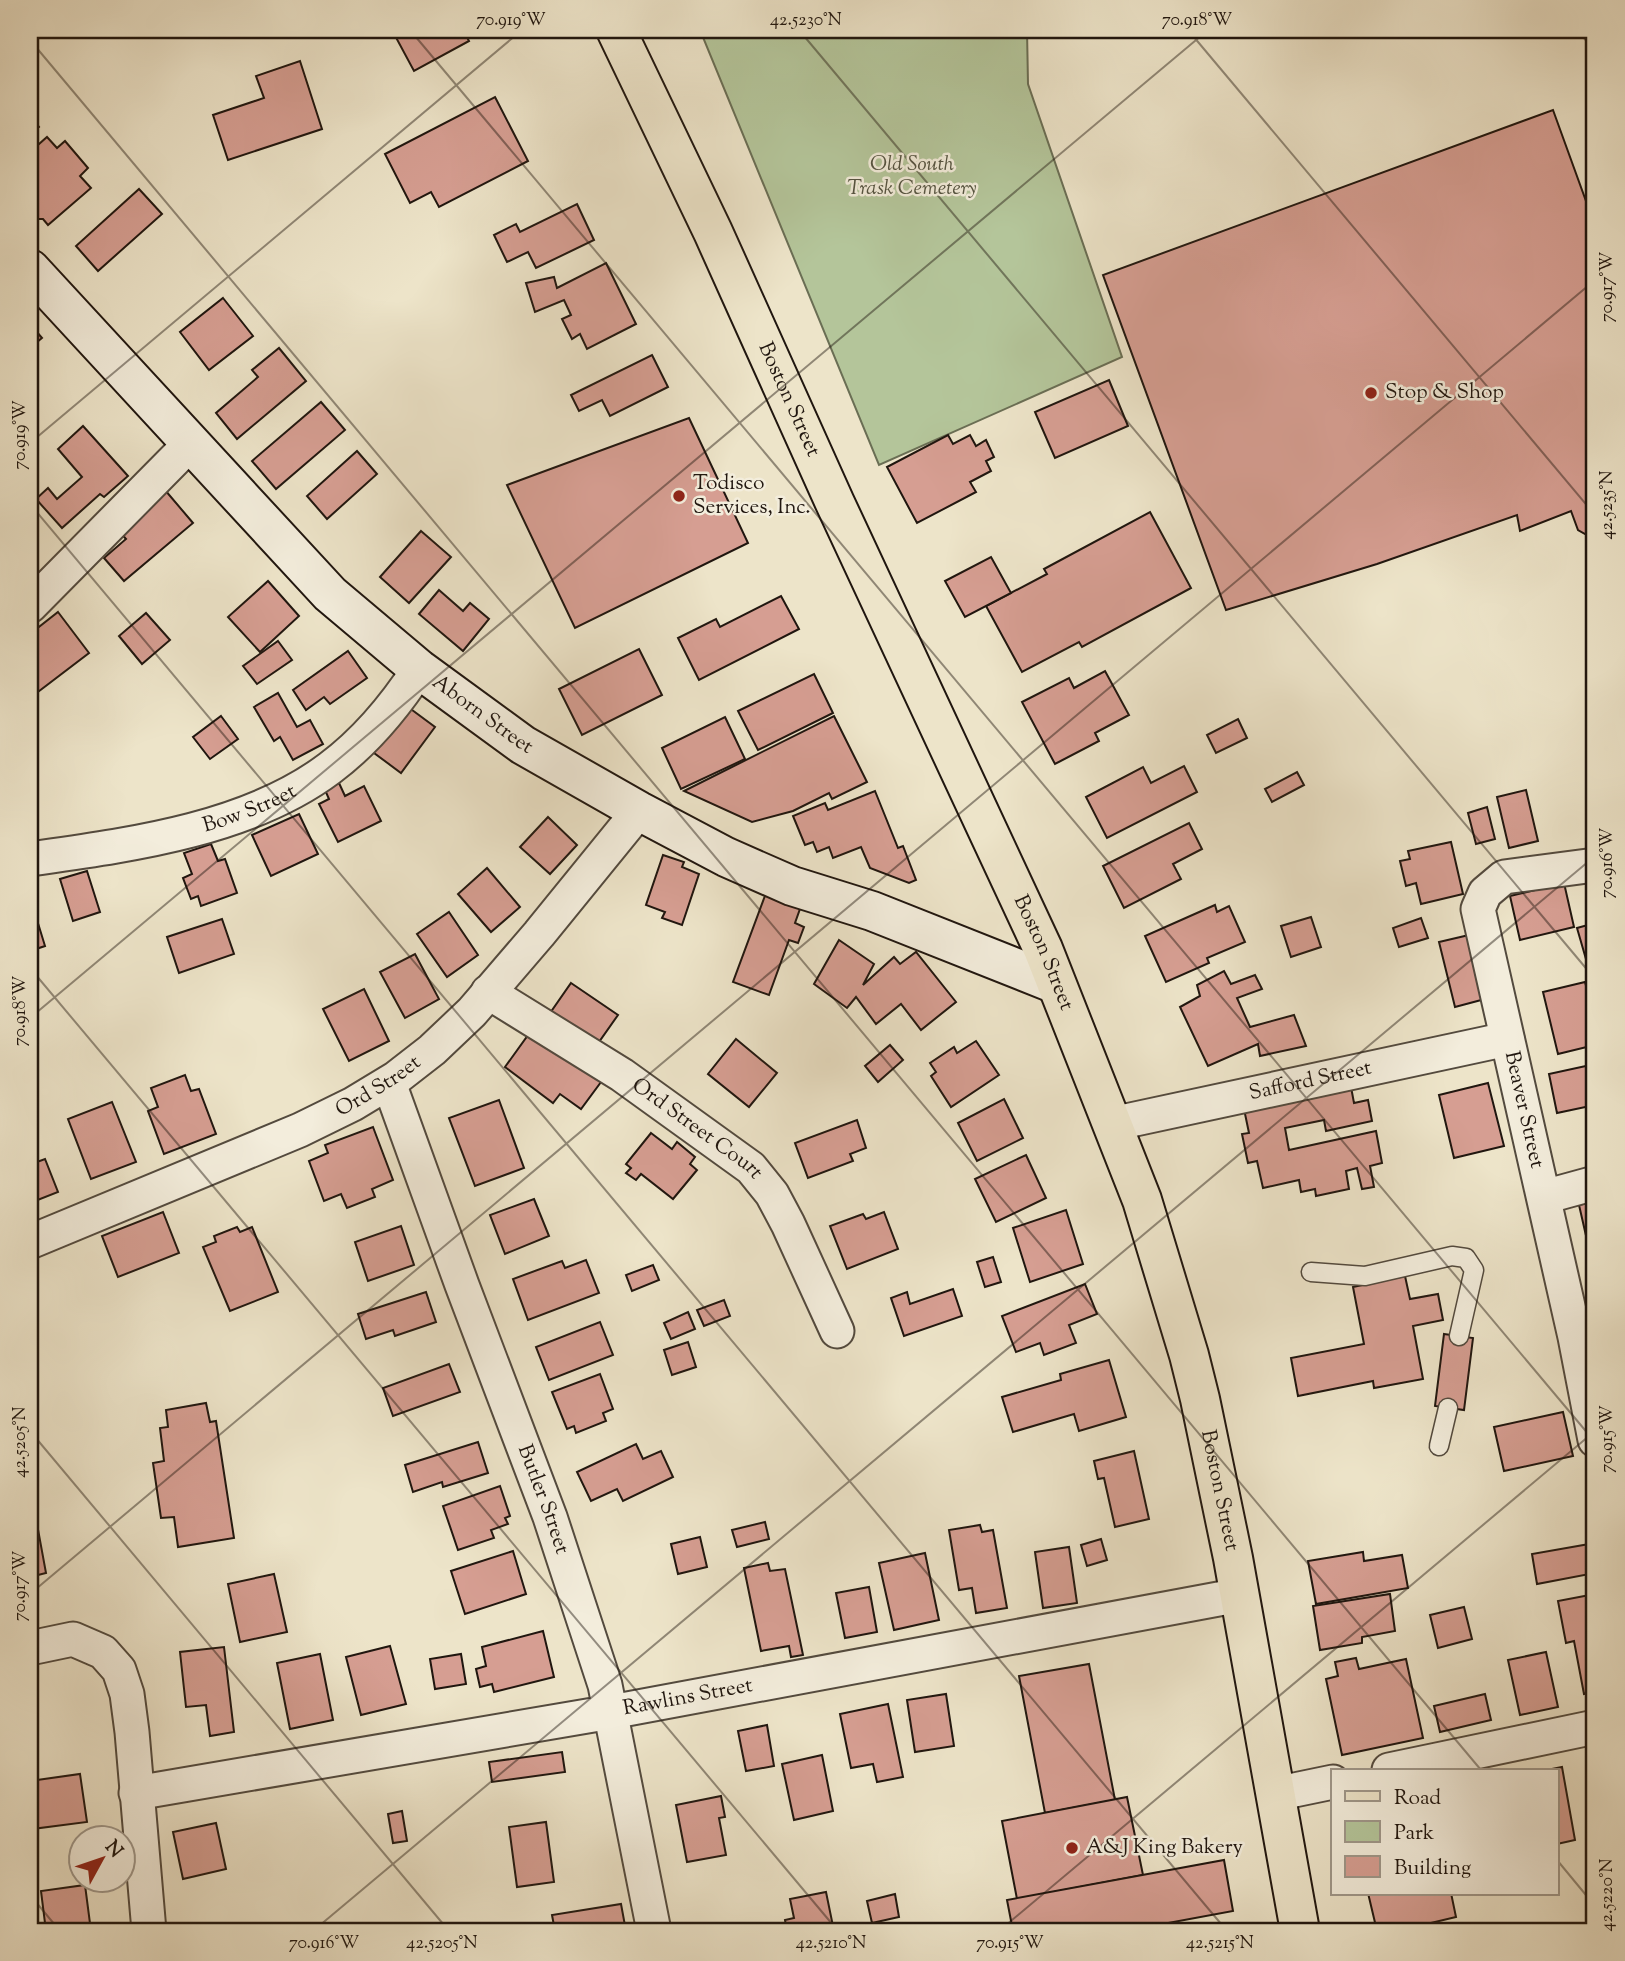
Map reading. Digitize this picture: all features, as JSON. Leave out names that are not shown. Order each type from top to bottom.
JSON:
[{"type":"main road","name":"Boston Street","points":[[616,30],[713,232],[835,503],[1043,949],[1142,1200],[1189,1354],[1240,1595],[1300,1931]]},
{"type":"street","name":"Aborn Street","points":[[30,269],[330,594],[419,669],[523,746],[726,857],[792,886],[872,911],[1056,984]]},
{"type":"street","points":[[30,606],[190,444]]},
{"type":"street","name":"Bow Street","points":[[30,859],[135,844],[247,814],[329,769],[361,741],[394,706],[419,669]]},
{"type":"street","name":"Ord Street","points":[[30,1242],[300,1130],[389,1083],[432,1050],[488,992],[639,811]]},
{"type":"street","name":"Beaver Street","points":[[1595,865],[1504,877],[1485,893],[1478,909],[1575,1337],[1595,1440]]},
{"type":"street","name":"Ord Street Court","points":[[488,992],[622,1075],[751,1168],[772,1194],[788,1224],[837,1331]]},
{"type":"street","name":"Safford Street","points":[[1112,1124],[1507,1039]]},
{"type":"street","name":"Butler Street","points":[[389,1083],[462,1286],[550,1517],[605,1685],[654,1931]]},
{"type":"street","points":[[1544,1197],[1595,1183]]},
{"type":"street","name":"Rawlins Street","points":[[136,1793],[611,1712],[1240,1595]]},
{"type":"street","points":[[30,1648],[73,1639],[101,1650],[119,1670],[127,1694],[149,1931]]},
{"type":"street","points":[[1394,1769],[1595,1727]]},
{"type":"street","points":[[1275,1794],[1331,1782]]},
{"type":"lane","points":[[1311,1272],[1365,1276],[1452,1256],[1466,1258],[1474,1270],[1459,1336]]},
{"type":"lane","points":[[1439,1446],[1448,1408]]},
{"type":"green space","name":"Old South Trask Cemetery","points":[[700,30],[1027,30],[1028,84],[1122,357],[879,465]]},
{"type":"building","points":[[392,30],[463,30],[469,41],[414,71]]},
{"type":"building","points":[[300,61],[322,129],[228,160],[213,115],[264,98],[256,76]]},
{"type":"building","points":[[495,97],[528,161],[439,207],[431,192],[410,203],[385,154]]},
{"type":"building","name":"Stop & Shop","points":[[1553,110],[1595,226],[1594,539],[1578,530],[1571,511],[1520,531],[1517,515],[1377,564],[1226,610],[1103,275]]},
{"type":"building","points":[[30,116],[39,127],[30,135]]},
{"type":"building","points":[[47,137],[57,148],[65,141],[88,168],[80,176],[91,188],[48,225],[43,219],[36,219],[32,215],[30,203],[30,152]]},
{"type":"building","points":[[139,189],[162,214],[98,271],[76,246]]},
{"type":"building","points":[[577,204],[594,240],[536,268],[528,252],[507,262],[494,235],[516,224],[520,232]]},
{"type":"building","points":[[606,263],[636,324],[587,349],[580,334],[572,339],[562,319],[571,315],[564,300],[535,312],[526,283],[554,277],[557,288]]},
{"type":"building","points":[[223,298],[253,336],[209,370],[180,332]]},
{"type":"building","points":[[30,324],[42,338],[30,348]]},
{"type":"building","points":[[279,348],[306,381],[237,439],[216,413],[258,377],[252,370]]},
{"type":"building","points":[[652,355],[668,387],[610,416],[602,400],[579,411],[571,395]]},
{"type":"building","points":[[1109,380],[1128,426],[1055,458],[1035,412]]},
{"type":"building","points":[[321,402],[345,430],[276,489],[252,461]]},
{"type":"building","points":[[689,418],[748,543],[575,628],[507,485]]},
{"type":"building","points":[[83,426],[128,476],[104,497],[100,494],[62,528],[36,499],[48,488],[57,499],[82,477],[58,449]]},
{"type":"building","points":[[948,435],[953,444],[970,435],[976,446],[986,440],[994,457],[986,461],[991,471],[970,482],[976,492],[917,523],[887,467]]},
{"type":"building","points":[[357,451],[377,474],[327,519],[307,496]]},
{"type":"building","points":[[165,490],[193,523],[124,581],[104,558],[126,539],[118,530]]},
{"type":"building","points":[[1150,512],[1191,588],[1082,647],[1079,642],[1022,672],[986,606],[1047,574],[1044,569]]},
{"type":"building","points":[[421,531],[451,557],[409,603],[380,577]]},
{"type":"building","points":[[991,557],[1011,593],[965,617],[945,581]]},
{"type":"building","points":[[268,581],[299,616],[260,652],[228,617]]},
{"type":"building","points":[[439,590],[463,611],[470,603],[489,619],[463,651],[419,614]]},
{"type":"building","points":[[781,596],[799,629],[699,680],[678,638],[716,619],[720,627]]},
{"type":"building","points":[[58,612],[89,653],[30,698],[30,634]]},
{"type":"building","points":[[146,613],[170,640],[142,664],[119,636]]},
{"type":"building","points":[[278,641],[292,660],[257,684],[243,666]]},
{"type":"building","points":[[639,649],[662,695],[582,735],[559,689]]},
{"type":"building","points":[[348,651],[367,678],[330,704],[324,697],[306,710],[293,690]]},
{"type":"building","points":[[1105,671],[1129,715],[1095,733],[1099,741],[1055,764],[1022,702],[1069,678],[1074,688]]},
{"type":"building","points":[[814,674],[833,713],[758,750],[738,711]]},
{"type":"building","points":[[278,693],[297,727],[310,720],[323,744],[293,760],[280,737],[274,741],[254,707]]},
{"type":"building","points":[[404,704],[435,727],[401,773],[370,750]]},
{"type":"building","points":[[221,716],[238,739],[210,759],[193,737]]},
{"type":"building","points":[[834,716],[867,782],[832,799],[829,793],[793,811],[752,822],[684,791]]},
{"type":"building","points":[[725,717],[745,759],[681,789],[662,748]]},
{"type":"building","points":[[1238,719],[1247,738],[1216,753],[1207,735]]},
{"type":"building","points":[[1184,766],[1197,792],[1107,838],[1086,797],[1143,767],[1151,783]]},
{"type":"building","points":[[1297,772],[1304,785],[1272,802],[1265,789]]},
{"type":"building","points":[[339,783],[345,796],[364,786],[381,821],[338,842],[319,804],[329,799],[325,790]]},
{"type":"building","points":[[1526,790],[1538,841],[1509,848],[1497,797]]},
{"type":"building","points":[[875,791],[898,848],[903,846],[916,880],[909,883],[870,868],[861,847],[833,858],[829,847],[817,852],[813,842],[805,845],[793,816],[825,803],[828,810]]},
{"type":"building","points":[[1487,807],[1495,839],[1476,844],[1468,813]]},
{"type":"building","points":[[299,814],[318,854],[271,876],[252,835]]},
{"type":"building","points":[[548,817],[577,845],[550,874],[520,847]]},
{"type":"building","points":[[1189,823],[1202,849],[1173,864],[1181,879],[1124,908],[1103,866]]},
{"type":"building","points":[[1451,842],[1463,894],[1421,904],[1416,883],[1406,886],[1400,861],[1410,859],[1408,851]]},
{"type":"building","points":[[211,844],[218,861],[225,859],[237,893],[201,906],[198,896],[191,899],[183,878],[192,874],[184,853]]},
{"type":"building","points":[[663,855],[684,862],[682,867],[699,874],[682,925],[662,918],[665,912],[646,905]]},
{"type":"building","points":[[487,868],[520,907],[491,932],[458,894]]},
{"type":"building","points":[[87,871],[100,912],[73,921],[60,879]]},
{"type":"building","points":[[1564,883],[1574,927],[1520,940],[1510,896]]},
{"type":"building","points":[[766,893],[801,906],[795,923],[804,927],[798,943],[789,940],[769,995],[733,982]]},
{"type":"building","points":[[30,897],[45,946],[30,951]]},
{"type":"building","points":[[1215,905],[1217,912],[1229,906],[1245,942],[1207,958],[1209,963],[1166,982],[1145,936]]},
{"type":"building","points":[[449,912],[478,955],[447,977],[417,934]]},
{"type":"building","points":[[1311,917],[1321,947],[1291,957],[1281,926]]},
{"type":"building","points":[[1421,918],[1428,938],[1399,947],[1393,928]]},
{"type":"building","points":[[222,919],[234,954],[179,973],[167,937]]},
{"type":"building","points":[[1595,923],[1595,964],[1588,966],[1577,928]]},
{"type":"building","points":[[1469,935],[1485,999],[1455,1007],[1439,942]]},
{"type":"building","points":[[839,940],[874,964],[863,985],[894,957],[900,964],[916,952],[956,1002],[921,1030],[901,1004],[876,1024],[856,997],[847,1008],[814,984]]},
{"type":"building","points":[[415,954],[439,999],[405,1018],[380,972]]},
{"type":"building","points":[[1224,971],[1231,984],[1255,975],[1262,989],[1237,998],[1250,1027],[1294,1015],[1306,1046],[1260,1056],[1258,1044],[1208,1066],[1180,1007],[1200,996],[1197,985]]},
{"type":"building","points":[[1585,982],[1595,1020],[1595,1045],[1558,1054],[1543,992]]},
{"type":"building","points":[[571,983],[618,1015],[594,1049],[548,1016]]},
{"type":"building","points":[[364,989],[389,1041],[349,1061],[323,1009]]},
{"type":"building","points":[[531,1031],[601,1082],[581,1109],[560,1094],[553,1103],[505,1067]]},
{"type":"building","points":[[736,1039],[777,1073],[749,1107],[708,1074]]},
{"type":"building","points":[[976,1041],[999,1075],[951,1107],[931,1076],[936,1072],[930,1063],[954,1047],[957,1053]]},
{"type":"building","points":[[890,1045],[903,1060],[878,1082],[865,1066]]},
{"type":"building","points":[[1595,1064],[1595,1105],[1557,1113],[1549,1074]]},
{"type":"building","points":[[185,1075],[191,1091],[199,1089],[216,1134],[164,1154],[148,1111],[158,1107],[151,1088]]},
{"type":"building","points":[[1488,1083],[1504,1146],[1454,1158],[1439,1095]]},
{"type":"building","points":[[1351,1087],[1354,1103],[1368,1100],[1372,1121],[1326,1131],[1324,1120],[1285,1128],[1289,1150],[1376,1131],[1382,1163],[1370,1166],[1374,1187],[1362,1189],[1357,1168],[1346,1171],[1349,1189],[1316,1196],[1315,1189],[1301,1192],[1299,1180],[1263,1188],[1257,1161],[1248,1163],[1242,1134],[1249,1133],[1244,1109]]},
{"type":"building","points":[[1004,1099],[1023,1138],[977,1161],[958,1123]]},
{"type":"building","points":[[499,1100],[524,1168],[475,1186],[449,1118]]},
{"type":"building","points":[[112,1102],[136,1162],[91,1179],[68,1119]]},
{"type":"building","points":[[857,1120],[866,1148],[850,1154],[853,1161],[808,1178],[795,1143]]},
{"type":"building","points":[[373,1127],[393,1180],[372,1189],[375,1197],[347,1208],[341,1194],[324,1201],[309,1161],[328,1153],[325,1145]]},
{"type":"building","points":[[651,1133],[672,1149],[677,1142],[695,1157],[690,1164],[697,1170],[673,1199],[641,1174],[636,1180],[626,1173],[631,1168],[626,1164]]},
{"type":"building","points":[[30,1145],[37,1162],[45,1159],[58,1192],[30,1203]]},
{"type":"building","points":[[1026,1155],[1046,1198],[996,1222],[975,1179]]},
{"type":"building","points":[[1595,1196],[1595,1238],[1587,1240],[1579,1205],[1587,1203],[1586,1198]]},
{"type":"building","points":[[534,1199],[549,1236],[505,1254],[490,1215]]},
{"type":"building","points":[[1066,1210],[1083,1264],[1030,1282],[1013,1228]]},
{"type":"building","points":[[163,1212],[179,1253],[118,1277],[102,1236]]},
{"type":"building","points":[[884,1212],[898,1249],[847,1269],[830,1226],[863,1214],[866,1219]]},
{"type":"building","points":[[401,1226],[414,1265],[368,1281],[355,1242]]},
{"type":"building","points":[[237,1227],[240,1232],[252,1227],[278,1292],[230,1311],[203,1247],[216,1242],[214,1236]]},
{"type":"building","points":[[993,1257],[1001,1282],[985,1287],[977,1262]]},
{"type":"building","points":[[586,1260],[599,1293],[528,1320],[513,1279],[562,1261],[565,1268]]},
{"type":"building","points":[[653,1265],[659,1280],[632,1291],[626,1275]]},
{"type":"building","points":[[1405,1276],[1410,1299],[1438,1294],[1443,1320],[1413,1326],[1423,1379],[1374,1388],[1373,1381],[1298,1396],[1291,1358],[1364,1344],[1353,1287]]},
{"type":"building","points":[[1085,1284],[1097,1314],[1069,1325],[1076,1343],[1044,1355],[1040,1343],[1016,1352],[1002,1316]]},
{"type":"building","points":[[953,1289],[962,1316],[904,1336],[891,1298],[907,1292],[910,1304]]},
{"type":"building","points":[[426,1292],[436,1322],[395,1336],[393,1330],[366,1339],[358,1314]]},
{"type":"building","points":[[724,1300],[730,1316],[704,1326],[697,1310]]},
{"type":"building","points":[[688,1312],[695,1329],[671,1339],[664,1323]]},
{"type":"building","points":[[600,1322],[613,1355],[549,1380],[536,1347]]},
{"type":"building","points":[[1444,1334],[1473,1338],[1464,1410],[1435,1406]]},
{"type":"building","points":[[688,1342],[696,1367],[672,1375],[664,1350]]},
{"type":"building","points":[[1109,1360],[1126,1417],[1079,1431],[1074,1414],[1013,1432],[1002,1397],[1061,1380],[1060,1374]]},
{"type":"building","points":[[449,1364],[460,1392],[393,1416],[383,1388]]},
{"type":"building","points":[[600,1374],[613,1409],[603,1413],[606,1421],[576,1433],[574,1426],[567,1429],[552,1392]]},
{"type":"building","points":[[206,1403],[210,1422],[216,1421],[234,1538],[178,1547],[174,1517],[161,1518],[153,1463],[164,1461],[160,1428],[168,1427],[166,1410]]},
{"type":"building","points":[[1563,1412],[1573,1456],[1504,1471],[1494,1427]]},
{"type":"building","points":[[478,1442],[488,1473],[443,1487],[442,1482],[413,1492],[405,1465]]},
{"type":"building","points":[[636,1444],[643,1459],[661,1451],[673,1477],[623,1501],[617,1489],[591,1501],[577,1472]]},
{"type":"building","points":[[1134,1451],[1149,1519],[1115,1527],[1104,1478],[1098,1479],[1094,1461]]},
{"type":"building","points":[[500,1486],[510,1516],[505,1518],[508,1524],[491,1530],[494,1538],[458,1550],[443,1506]]},
{"type":"building","points":[[30,1516],[32,1525],[37,1524],[46,1573],[30,1577]]},
{"type":"building","points":[[765,1522],[769,1539],[737,1547],[732,1530]]},
{"type":"building","points":[[980,1525],[982,1532],[993,1530],[1007,1608],[976,1613],[972,1588],[959,1590],[949,1530]]},
{"type":"building","points":[[700,1537],[707,1567],[678,1574],[671,1544]]},
{"type":"building","points":[[1101,1539],[1107,1560],[1087,1566],[1081,1545]]},
{"type":"building","points":[[1595,1543],[1595,1573],[1537,1584],[1532,1554]]},
{"type":"building","points":[[1069,1547],[1077,1603],[1043,1608],[1035,1552]]},
{"type":"building","points":[[513,1551],[526,1594],[465,1614],[451,1571]]},
{"type":"building","points":[[1363,1552],[1364,1561],[1402,1555],[1408,1588],[1316,1604],[1308,1561]]},
{"type":"building","points":[[925,1553],[939,1620],[894,1630],[879,1563]]},
{"type":"building","points":[[768,1563],[770,1571],[785,1569],[803,1655],[791,1657],[789,1646],[761,1651],[744,1568]]},
{"type":"building","points":[[274,1574],[287,1632],[240,1642],[228,1584]]},
{"type":"building","points":[[869,1587],[877,1632],[845,1638],[836,1593]]},
{"type":"building","points":[[1390,1594],[1395,1631],[1362,1637],[1362,1643],[1320,1650],[1313,1606]]},
{"type":"building","points":[[1595,1594],[1595,1692],[1584,1694],[1574,1641],[1566,1643],[1558,1601]]},
{"type":"building","points":[[1464,1607],[1472,1639],[1438,1648],[1430,1615]]},
{"type":"building","points":[[543,1631],[554,1677],[494,1692],[492,1684],[480,1687],[476,1669],[486,1666],[482,1647]]},
{"type":"building","points":[[390,1646],[406,1704],[361,1715],[346,1657]]},
{"type":"building","points":[[224,1647],[234,1732],[210,1736],[206,1705],[186,1707],[180,1652]]},
{"type":"building","points":[[1546,1652],[1558,1707],[1520,1715],[1508,1660]]},
{"type":"building","points":[[320,1654],[333,1720],[290,1729],[277,1663]]},
{"type":"building","points":[[461,1654],[466,1684],[435,1689],[430,1659]]},
{"type":"building","points":[[1356,1658],[1359,1669],[1406,1659],[1423,1738],[1342,1755],[1326,1679],[1338,1676],[1335,1662]]},
{"type":"building","points":[[1089,1664],[1115,1800],[1045,1813],[1019,1676]]},
{"type":"building","points":[[946,1694],[954,1746],[915,1752],[907,1700]]},
{"type":"building","points":[[1485,1694],[1491,1720],[1440,1732],[1434,1706]]},
{"type":"building","points":[[888,1704],[903,1777],[877,1782],[873,1764],[851,1768],[840,1714]]},
{"type":"building","points":[[767,1725],[774,1766],[746,1771],[738,1731]]},
{"type":"building","points":[[562,1752],[565,1772],[492,1782],[489,1762]]},
{"type":"building","points":[[822,1755],[833,1811],[794,1820],[782,1764]]},
{"type":"building","points":[[1562,1767],[1575,1840],[1558,1844],[1558,1769],[1552,1769]]},
{"type":"building","points":[[80,1774],[87,1822],[32,1829],[30,1781]]},
{"type":"building","points":[[721,1796],[725,1817],[719,1818],[726,1855],[687,1862],[676,1805]]},
{"type":"building","name":"A&J King Bakery","points":[[1127,1797],[1143,1875],[1017,1899],[1002,1821]]},
{"type":"building","points":[[402,1811],[407,1841],[393,1843],[388,1814]]},
{"type":"building","points":[[546,1822],[554,1882],[517,1887],[509,1827]]},
{"type":"building","points":[[216,1823],[226,1869],[183,1879],[173,1832]]},
{"type":"building","points":[[1224,1860],[1233,1911],[1125,1931],[1013,1931],[1007,1900]]},
{"type":"building","points":[[66,1888],[66,1895],[86,1895],[91,1931],[46,1931],[41,1891]]},
{"type":"building","points":[[826,1892],[834,1931],[787,1931],[785,1920],[794,1918],[790,1899]]},
{"type":"building","points":[[895,1894],[899,1917],[872,1923],[867,1901]]},
{"type":"building","points":[[1368,1895],[1451,1895],[1456,1917],[1414,1927],[1415,1931],[1377,1931]]},
{"type":"building","points":[[621,1904],[626,1931],[555,1931],[552,1915]]},
{"type":"building","points":[[751,1925],[753,1931],[726,1931]]},
{"type":"place","name":"Stop & Shop","points":[[1371,393]]},
{"type":"place","name":"Todisco Services, Inc.","points":[[679,496]]},
{"type":"place","name":"A&J King Bakery","points":[[1072,1848]]}]
